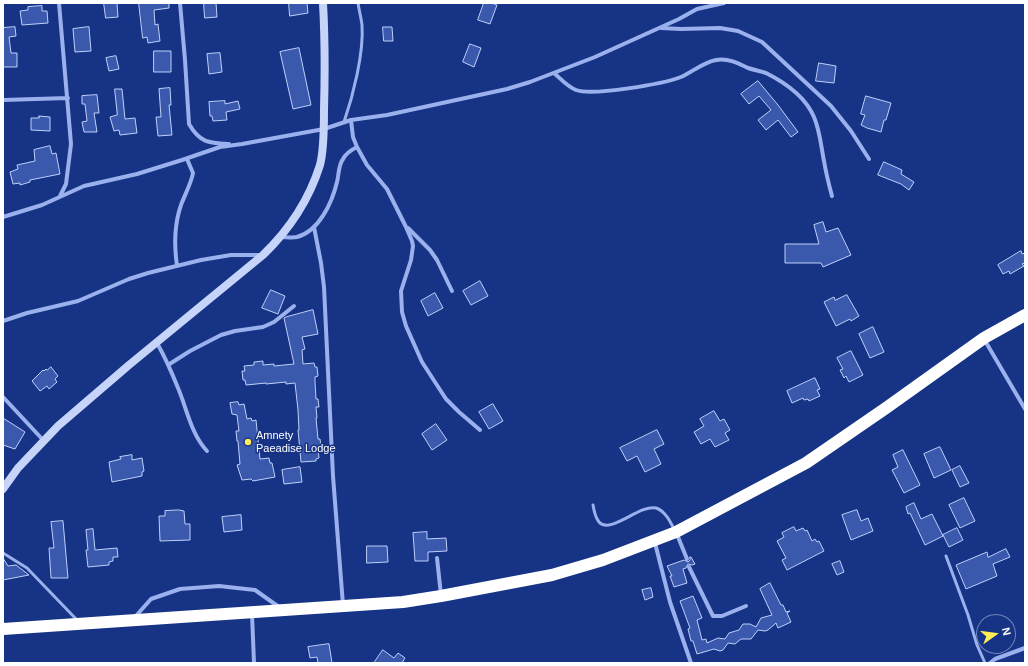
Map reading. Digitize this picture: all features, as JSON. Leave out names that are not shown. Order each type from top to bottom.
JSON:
[{"type":"highway","points":[[3,629],[403,602],[552,575],[602,560],[676,532],[806,463],[984,338],[1025,315]]},
{"type":"main road","points":[[3,489],[18,468],[58,426],[263,255],[281,237],[292,221],[312,187],[320,164],[324,128],[325,62],[323,3]]},
{"type":"street","points":[[59,3],[71,144],[66,184],[60,197]]},
{"type":"street","points":[[180,3],[189,124],[193,131],[201,139],[210,143],[242,144]]},
{"type":"street","points":[[696,3],[697,9]]},
{"type":"street","points":[[3,217],[42,205],[84,186],[137,174],[187,159],[220,147],[324,128],[351,120],[387,115],[507,89],[554,74],[595,57],[679,19],[697,9],[724,3]]},
{"type":"street","points":[[659,28],[681,30],[720,28],[738,31],[762,42],[831,106],[851,131],[869,160]]},
{"type":"street","points":[[554,74],[576,90],[585,91],[637,87],[666,82],[716,60],[737,62],[765,73],[797,93],[806,103],[814,116],[819,131],[832,196]]},
{"type":"street","points":[[3,100],[68,98]]},
{"type":"street","points":[[351,120],[353,137],[357,147],[367,165],[387,189],[406,227],[413,246],[411,260],[401,291],[402,312],[406,326],[422,362],[446,399],[480,430]]},
{"type":"street","points":[[281,237],[296,237],[314,227],[326,211],[337,183],[340,163],[348,152],[357,147]]},
{"type":"street","points":[[177,266],[175,234],[178,217],[193,173],[187,159]]},
{"type":"street","points":[[314,227],[322,263],[324,287],[333,476],[343,606]]},
{"type":"street","points":[[406,227],[430,250],[437,260],[452,292]]},
{"type":"street","points":[[3,321],[27,313],[78,302],[129,279],[177,266],[231,255],[263,255]]},
{"type":"street","points":[[168,365],[190,351],[221,336],[235,331],[263,327],[274,322],[294,306]]},
{"type":"street","points":[[984,338],[1025,409]]},
{"type":"street","points":[[157,342],[178,388],[194,431],[207,451]]},
{"type":"street","points":[[3,397],[44,441]]},
{"type":"street","points":[[676,532],[686,559]]},
{"type":"street","points":[[654,540],[670,602],[691,663]]},
{"type":"street","points":[[437,558],[441,596]]},
{"type":"street","points":[[690,566],[712,616],[722,616],[746,606]]},
{"type":"street","points":[[131,621],[151,599],[180,589],[188,588],[219,586],[255,590],[282,610]]},
{"type":"street","points":[[252,612],[254,663]]},
{"type":"street","points":[[990,663],[995,659],[1025,648]]},
{"type":"lane","points":[[344,122],[352,101],[362,42],[362,24],[358,3]]},
{"type":"lane","points":[[593,505],[596,517],[600,523],[608,526],[624,520],[642,509],[657,509],[663,512],[676,532]]},
{"type":"lane","points":[[3,553],[27,568],[81,624]]},
{"type":"lane","points":[[946,556],[968,615],[977,645],[985,663]]},
{"type":"building","points":[[104,3],[117,3],[118,17],[106,18]]},
{"type":"building","points":[[139,3],[169,3],[169,8],[154,10],[155,25],[158,24],[160,41],[148,43],[147,37],[143,38]]},
{"type":"building","points":[[204,3],[216,3],[217,17],[205,18]]},
{"type":"building","points":[[289,3],[307,3],[308,13],[290,16]]},
{"type":"building","points":[[484,3],[492,3],[497,5],[490,24],[478,20]]},
{"type":"building","points":[[42,6],[42,11],[47,11],[48,23],[22,25],[20,11],[28,10],[28,7]]},
{"type":"building","points":[[15,27],[16,36],[9,37],[11,53],[17,53],[17,67],[3,67],[3,28]]},
{"type":"building","points":[[89,27],[91,51],[75,52],[73,29]]},
{"type":"building","points":[[383,27],[392,27],[393,41],[384,41]]},
{"type":"building","points":[[470,44],[481,48],[474,67],[463,62]]},
{"type":"building","points":[[299,48],[311,105],[293,109],[280,52]]},
{"type":"building","points":[[154,51],[171,51],[171,72],[154,72]]},
{"type":"building","points":[[220,53],[222,72],[209,74],[207,54]]},
{"type":"building","points":[[116,56],[119,69],[109,71],[106,58]]},
{"type":"building","points":[[819,63],[836,66],[834,83],[816,81]]},
{"type":"building","points":[[758,81],[798,132],[791,137],[778,120],[766,130],[758,120],[771,110],[759,96],[749,104],[741,94]]},
{"type":"building","points":[[170,88],[171,105],[169,105],[172,135],[158,136],[156,117],[161,117],[159,89]]},
{"type":"building","points":[[115,89],[122,89],[125,119],[135,118],[137,133],[120,135],[119,130],[114,131],[110,117],[117,115]]},
{"type":"building","points":[[97,95],[99,113],[94,113],[97,132],[84,132],[82,122],[87,121],[85,104],[82,104],[82,96]]},
{"type":"building","points":[[866,96],[891,103],[881,132],[861,125],[865,115],[861,114]]},
{"type":"building","points":[[225,101],[225,104],[238,101],[240,109],[226,112],[227,120],[213,121],[212,116],[210,116],[209,102]]},
{"type":"building","points":[[39,116],[50,117],[50,131],[31,130],[31,118],[39,118]]},
{"type":"building","points":[[50,146],[52,154],[56,153],[60,174],[30,180],[30,182],[20,185],[20,183],[13,184],[10,172],[18,169],[17,165],[35,161],[34,150]]},
{"type":"building","points":[[884,162],[902,170],[901,174],[914,182],[909,190],[901,184],[878,175]]},
{"type":"building","points":[[823,222],[826,232],[838,228],[851,255],[823,267],[821,263],[785,263],[785,244],[819,244],[814,225]]},
{"type":"building","points":[[1021,251],[1022,254],[1025,253],[1025,263],[1022,264],[1024,266],[1010,274],[1009,271],[1003,274],[998,265]]},
{"type":"building","points":[[480,281],[488,296],[471,305],[463,291]]},
{"type":"building","points":[[271,290],[285,296],[278,314],[262,308]]},
{"type":"building","points":[[435,293],[443,308],[428,316],[421,301]]},
{"type":"building","points":[[847,295],[859,316],[851,321],[850,319],[836,326],[824,302],[834,297],[835,300]]},
{"type":"building","points":[[313,310],[318,334],[302,337],[305,349],[302,350],[303,364],[314,363],[315,367],[317,367],[318,376],[315,377],[315,382],[316,399],[318,399],[319,407],[316,407],[316,418],[318,439],[320,439],[321,447],[318,448],[319,458],[316,459],[316,461],[301,462],[295,383],[286,384],[286,382],[246,385],[245,380],[243,380],[242,371],[245,371],[244,366],[254,365],[254,362],[263,361],[263,365],[274,364],[274,366],[294,364],[284,318]]},
{"type":"building","points":[[873,327],[884,352],[870,358],[859,334]]},
{"type":"building","points":[[851,351],[863,375],[849,382],[846,376],[844,378],[840,370],[843,369],[837,358]]},
{"type":"building","points":[[51,367],[58,376],[55,379],[57,382],[49,389],[47,386],[40,391],[32,381],[43,370],[47,370]]},
{"type":"building","points":[[815,378],[820,389],[817,390],[820,396],[809,401],[808,399],[804,400],[803,398],[792,403],[787,391]]},
{"type":"building","points":[[238,402],[239,405],[244,404],[247,419],[251,418],[252,421],[256,420],[260,459],[269,458],[270,463],[272,463],[275,477],[253,481],[251,479],[242,480],[237,465],[240,464],[236,431],[239,431],[237,415],[232,414],[230,403]]},
{"type":"building","points":[[493,404],[503,421],[489,429],[479,412]]},
{"type":"building","points":[[714,411],[720,421],[724,419],[730,430],[725,433],[729,440],[715,447],[710,439],[701,444],[694,432],[704,426],[700,419]]},
{"type":"building","points":[[3,418],[25,432],[15,449],[3,445]]},
{"type":"building","points":[[436,424],[447,440],[432,450],[422,434]]},
{"type":"building","points":[[657,430],[664,444],[654,449],[661,464],[645,472],[637,456],[627,461],[620,448]]},
{"type":"building","points":[[940,447],[951,470],[934,478],[924,454]]},
{"type":"building","points":[[903,450],[920,485],[904,493],[892,470],[898,467],[893,455]]},
{"type":"building","points":[[132,455],[132,460],[142,458],[144,471],[142,472],[142,476],[112,482],[109,462],[121,459],[120,457]]},
{"type":"building","points":[[960,466],[969,483],[960,487],[952,470]]},
{"type":"building","points":[[300,467],[302,482],[284,484],[282,470]]},
{"type":"building","points":[[964,498],[975,521],[960,528],[949,505]]},
{"type":"building","points":[[914,503],[921,519],[932,514],[943,536],[925,545],[910,513],[908,514],[906,507]]},
{"type":"building","points":[[857,510],[861,521],[868,518],[873,531],[851,540],[842,515]]},
{"type":"building","points":[[165,511],[184,511],[185,524],[190,524],[190,540],[160,541],[159,516],[165,516]]},
{"type":"building","points":[[241,515],[242,530],[224,532],[222,517]]},
{"type":"building","points":[[63,521],[68,578],[51,578],[49,548],[54,548],[51,522]]},
{"type":"building","points":[[794,527],[796,531],[803,528],[805,531],[807,530],[812,541],[815,539],[817,542],[819,541],[824,551],[787,570],[782,560],[786,558],[777,541],[784,537],[782,533]]},
{"type":"building","points":[[957,528],[963,540],[949,547],[943,535]]},
{"type":"building","points":[[93,529],[95,550],[117,548],[118,557],[113,557],[113,561],[109,562],[109,565],[88,567],[86,530]]},
{"type":"building","points":[[427,532],[427,539],[446,538],[447,551],[428,552],[428,561],[415,561],[413,533]]},
{"type":"building","points":[[367,546],[387,546],[388,562],[367,563]]},
{"type":"building","points":[[1006,549],[1010,557],[993,564],[997,576],[966,589],[956,565],[987,552],[988,557]]},
{"type":"building","points":[[690,557],[695,564],[688,564],[686,568],[683,569],[687,583],[674,587],[670,576],[672,576],[667,566],[684,560],[688,562]]},
{"type":"building","points":[[3,558],[8,566],[16,565],[29,575],[3,580]]},
{"type":"building","points":[[840,561],[844,572],[837,575],[832,564]]},
{"type":"building","points":[[770,583],[786,612],[790,611],[787,613],[791,622],[778,628],[776,623],[768,630],[758,630],[751,639],[741,639],[735,644],[728,643],[723,650],[720,651],[714,649],[697,654],[693,641],[691,641],[688,629],[690,628],[680,601],[693,596],[702,618],[697,620],[702,640],[706,639],[707,643],[718,638],[725,639],[729,633],[739,630],[743,624],[750,624],[756,627],[761,618],[772,615],[760,589]]},
{"type":"building","points":[[651,588],[653,597],[645,600],[642,590]]},
{"type":"building","points":[[329,644],[332,663],[318,663],[317,657],[310,658],[308,647]]},
{"type":"building","points":[[383,650],[394,658],[398,653],[405,658],[402,663],[374,663]]},
{"type":"place","name":"Amnety Paeadise Lodge","points":[[248,442]]}]
